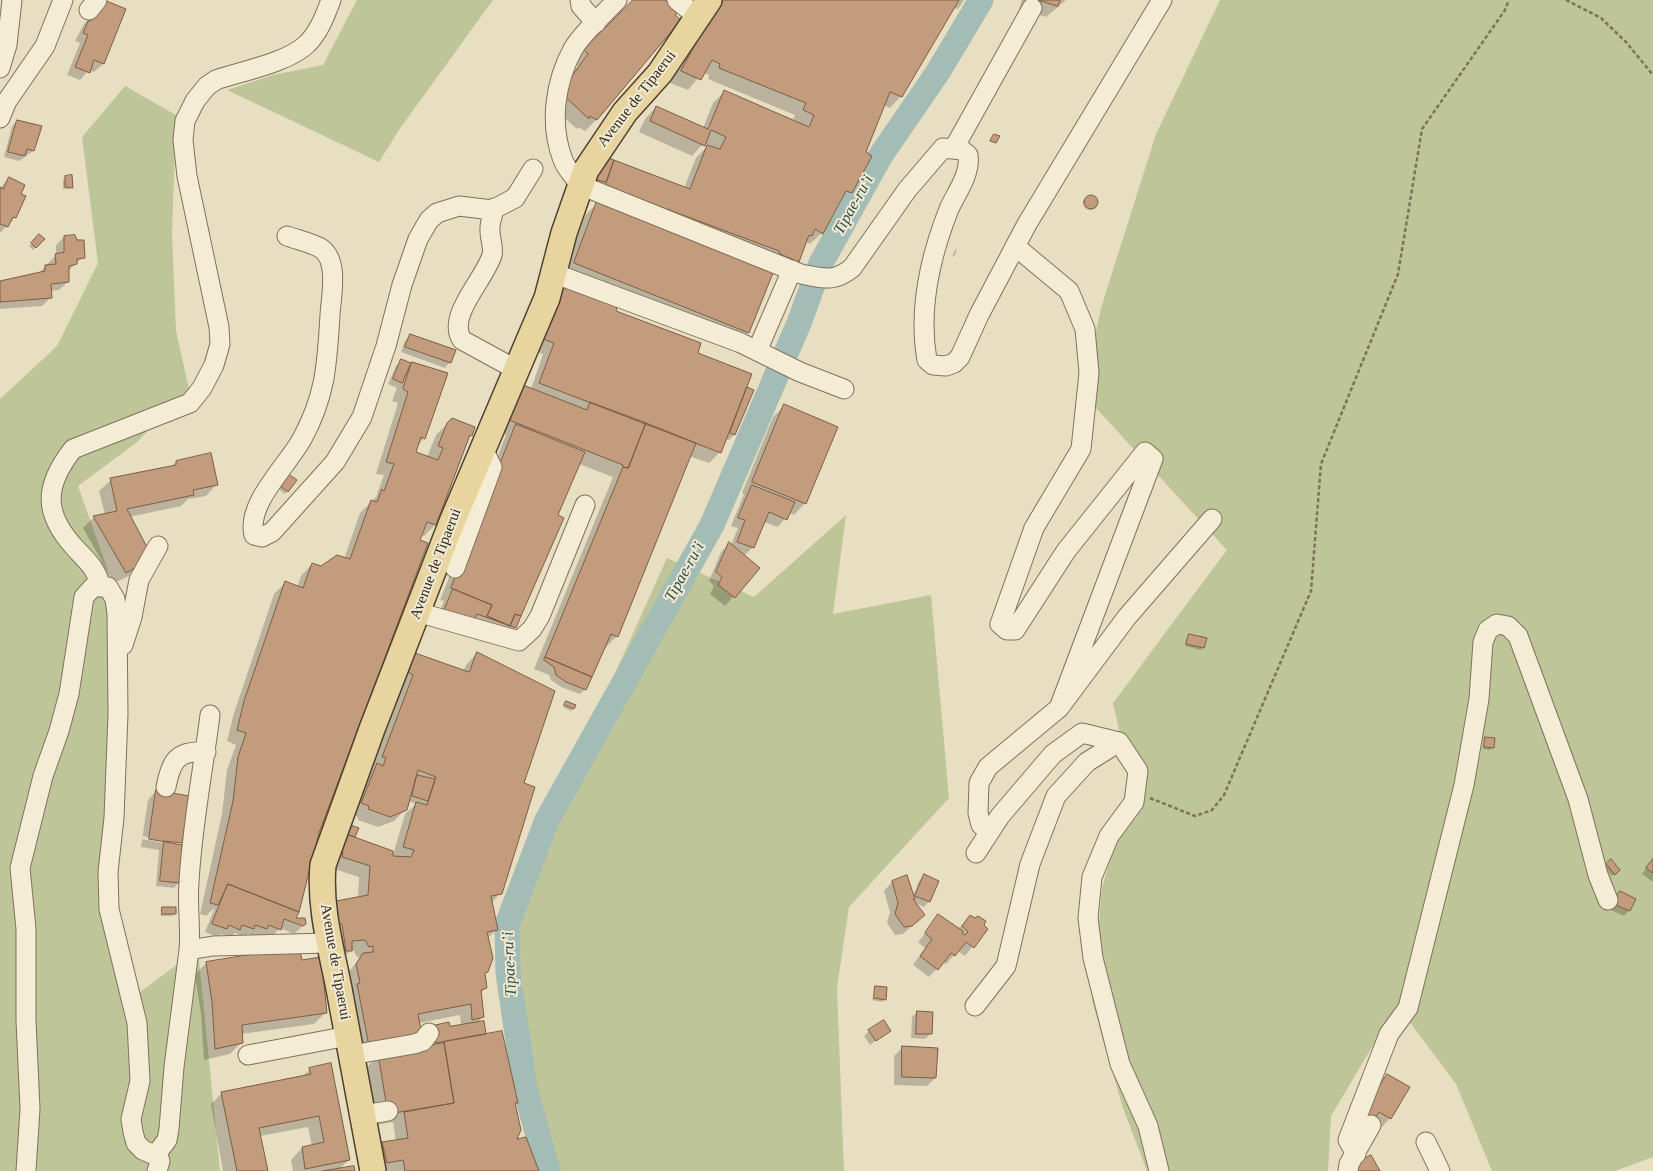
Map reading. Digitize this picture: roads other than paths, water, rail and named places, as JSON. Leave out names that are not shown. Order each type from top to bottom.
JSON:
[{"type":"main road","name":"Avenue de Tipaerui","points":[[373,1171],[328,943],[322,886],[324,865],[362,754],[417,612],[547,298],[580,185],[597,150],[625,112],[660,73],[704,8]]},
{"type":"street","points":[[0,68],[7,45],[12,0]]},
{"type":"street","points":[[0,118],[7,101],[45,46],[63,0]]},
{"type":"street","points":[[100,586],[98,574],[58,524],[51,507],[50,496],[64,460],[73,449],[190,403],[208,378],[220,344],[219,327],[209,274],[187,176],[183,140],[185,121],[195,101],[207,86],[216,80],[291,55],[307,44],[323,22],[330,0]]},
{"type":"street","points":[[580,0],[581,6],[596,23]]},
{"type":"street","points":[[616,0],[574,48],[558,85],[555,122],[558,143],[564,162],[580,185],[804,274],[840,278],[852,268],[907,190],[943,148],[962,150],[968,155],[967,171],[949,211],[926,283],[923,305],[927,360],[933,365],[946,366],[954,363],[960,357],[1027,224],[1162,0]]},
{"type":"street","points":[[677,0],[704,8]]},
{"type":"street","points":[[954,148],[1032,8]]},
{"type":"street","points":[[287,236],[321,248],[330,258],[332,283],[326,374],[320,399],[302,440],[256,509],[254,535],[262,537],[272,532],[335,462],[362,417],[386,346],[402,285],[418,239],[429,220],[437,213],[458,206],[494,208],[515,198],[533,169]]},
{"type":"street","points":[[494,208],[489,229],[492,253],[464,307],[458,322],[457,333],[462,340],[517,370]]},
{"type":"street","points":[[1015,246],[1069,291],[1085,329],[1089,373],[1081,449],[1034,528],[1000,624],[1007,630],[1015,630],[1066,551],[1145,452],[1153,459],[1059,708]]},
{"type":"street","points":[[553,273],[740,343],[844,389]]},
{"type":"street","points":[[765,355],[804,274]]},
{"type":"street","points":[[455,568],[492,467],[483,449]]},
{"type":"street","points":[[417,612],[519,641],[532,629],[540,616],[585,505]]},
{"type":"street","points":[[990,831],[981,825],[978,813],[979,784],[988,767],[1059,708],[1127,617],[1212,519]]},
{"type":"street","points":[[118,655],[132,618],[138,580],[158,546]]},
{"type":"street","points":[[26,1171],[30,1108],[26,1020],[26,930],[20,868],[43,776],[59,730],[68,694],[84,597],[93,587],[100,586],[108,588],[115,599],[118,655],[116,773],[108,872],[109,909],[137,1023],[140,1081],[131,1119],[133,1132],[136,1143],[142,1150],[152,1154],[157,1162]]},
{"type":"street","points":[[1356,1154],[1348,1140],[1389,1034],[1408,1008],[1464,786],[1479,699],[1483,642],[1488,630],[1497,624],[1508,626],[1518,636],[1578,799],[1598,875],[1608,900]]},
{"type":"street","points":[[157,1162],[167,1140],[177,1035],[191,934],[187,909],[190,863],[210,716]]},
{"type":"street","points":[[976,853],[1000,816],[1052,754],[1082,733],[1119,742],[1138,771],[1134,802],[1109,836],[1092,877],[1088,918],[1093,958],[1120,1064],[1148,1126],[1159,1171]]},
{"type":"street","points":[[975,1006],[1006,966],[1030,864],[1056,796],[1087,762],[1119,742]]},
{"type":"street","points":[[166,787],[172,764],[180,756],[187,752],[206,752]]},
{"type":"street","points":[[189,950],[213,946],[328,943]]},
{"type":"street","points":[[248,1055],[349,1045],[414,1044],[423,1040],[429,1033]]},
{"type":"street","points":[[363,1115],[388,1111]]},
{"type":"street","points":[[1348,1171],[1349,1164],[1372,1125]]},
{"type":"street","points":[[1426,1142],[1440,1171]]},
{"type":"waterway","name":"Tipae-ru’i","points":[[548,1171],[525,1089],[508,973],[507,925],[547,820],[712,525],[799,323],[821,263],[881,155],[938,72],[981,0]]}]
